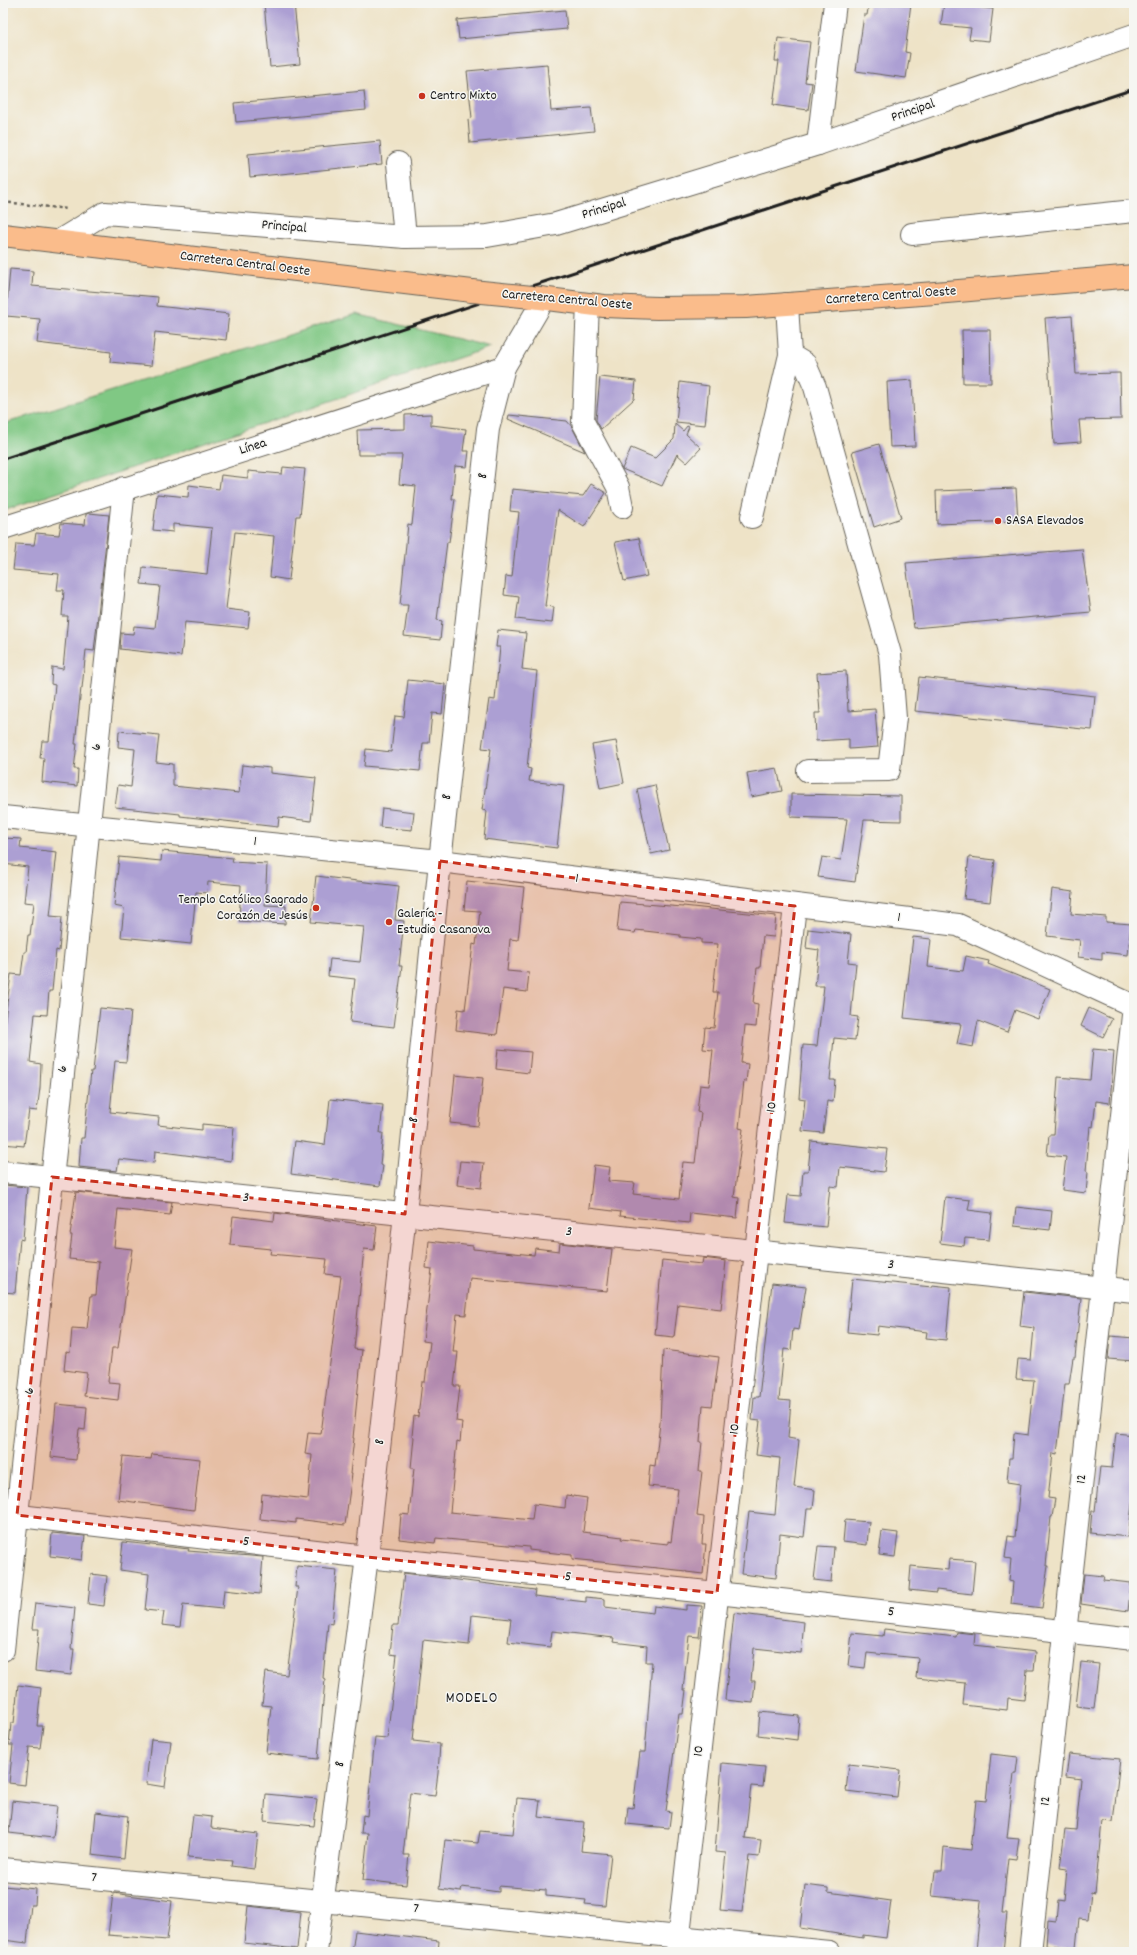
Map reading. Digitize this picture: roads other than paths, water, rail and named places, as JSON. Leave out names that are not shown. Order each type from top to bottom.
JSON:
[{"type":"main road","name":"Carretera Central Oeste","points":[[3,235],[588,304],[657,308],[787,304],[1134,276]]},
{"type":"street","points":[[818,144],[835,3]]},
{"type":"street","name":"Principal","points":[[59,241],[105,213],[405,237],[488,236],[556,224],[818,144],[1134,35]]},
{"type":"street","points":[[398,163],[405,237]]},
{"type":"street","points":[[912,234],[1134,211]]},
{"type":"street","name":"8","points":[[316,1952],[367,1557],[405,1214],[440,861],[488,429],[504,367],[538,298]]},
{"type":"street","points":[[588,304],[583,422],[618,487],[622,507]]},
{"type":"street","points":[[752,517],[790,354],[787,304]]},
{"type":"street","points":[[790,354],[805,364],[815,387],[890,654],[895,718],[890,770],[808,771]]},
{"type":"street","name":"Línea","points":[[3,528],[504,367]]},
{"type":"street","name":"6","points":[[3,1650],[10,1515],[52,1178],[124,488]]},
{"type":"street","name":"1","points":[[3,817],[440,861],[958,925],[1134,1006]]},
{"type":"street","name":"10","points":[[678,1944],[795,906]]},
{"type":"street","name":"12","points":[[1030,1952],[1134,1006]]},
{"type":"street","name":"3","points":[[3,1172],[1134,1291]]},
{"type":"street","name":"5","points":[[10,1515],[367,1557],[717,1593],[1134,1639]]},
{"type":"street","name":"7","points":[[3,1869],[323,1900],[678,1944],[829,1952]]},
{"type":"railway","points":[[3,459],[1134,89]]},
{"type":"place","name":"Centro Mixto","points":[[422,96]]},
{"type":"place","name":"SASA Elevados","points":[[998,521]]},
{"type":"place","name":"Templo Católico Sagrado Corazón de Jesús","points":[[316,908]]},
{"type":"place","name":"Galería - Estudio Casanova","points":[[389,922]]},
{"type":"district","name":"MODELO","points":[[472,1699]]}]
